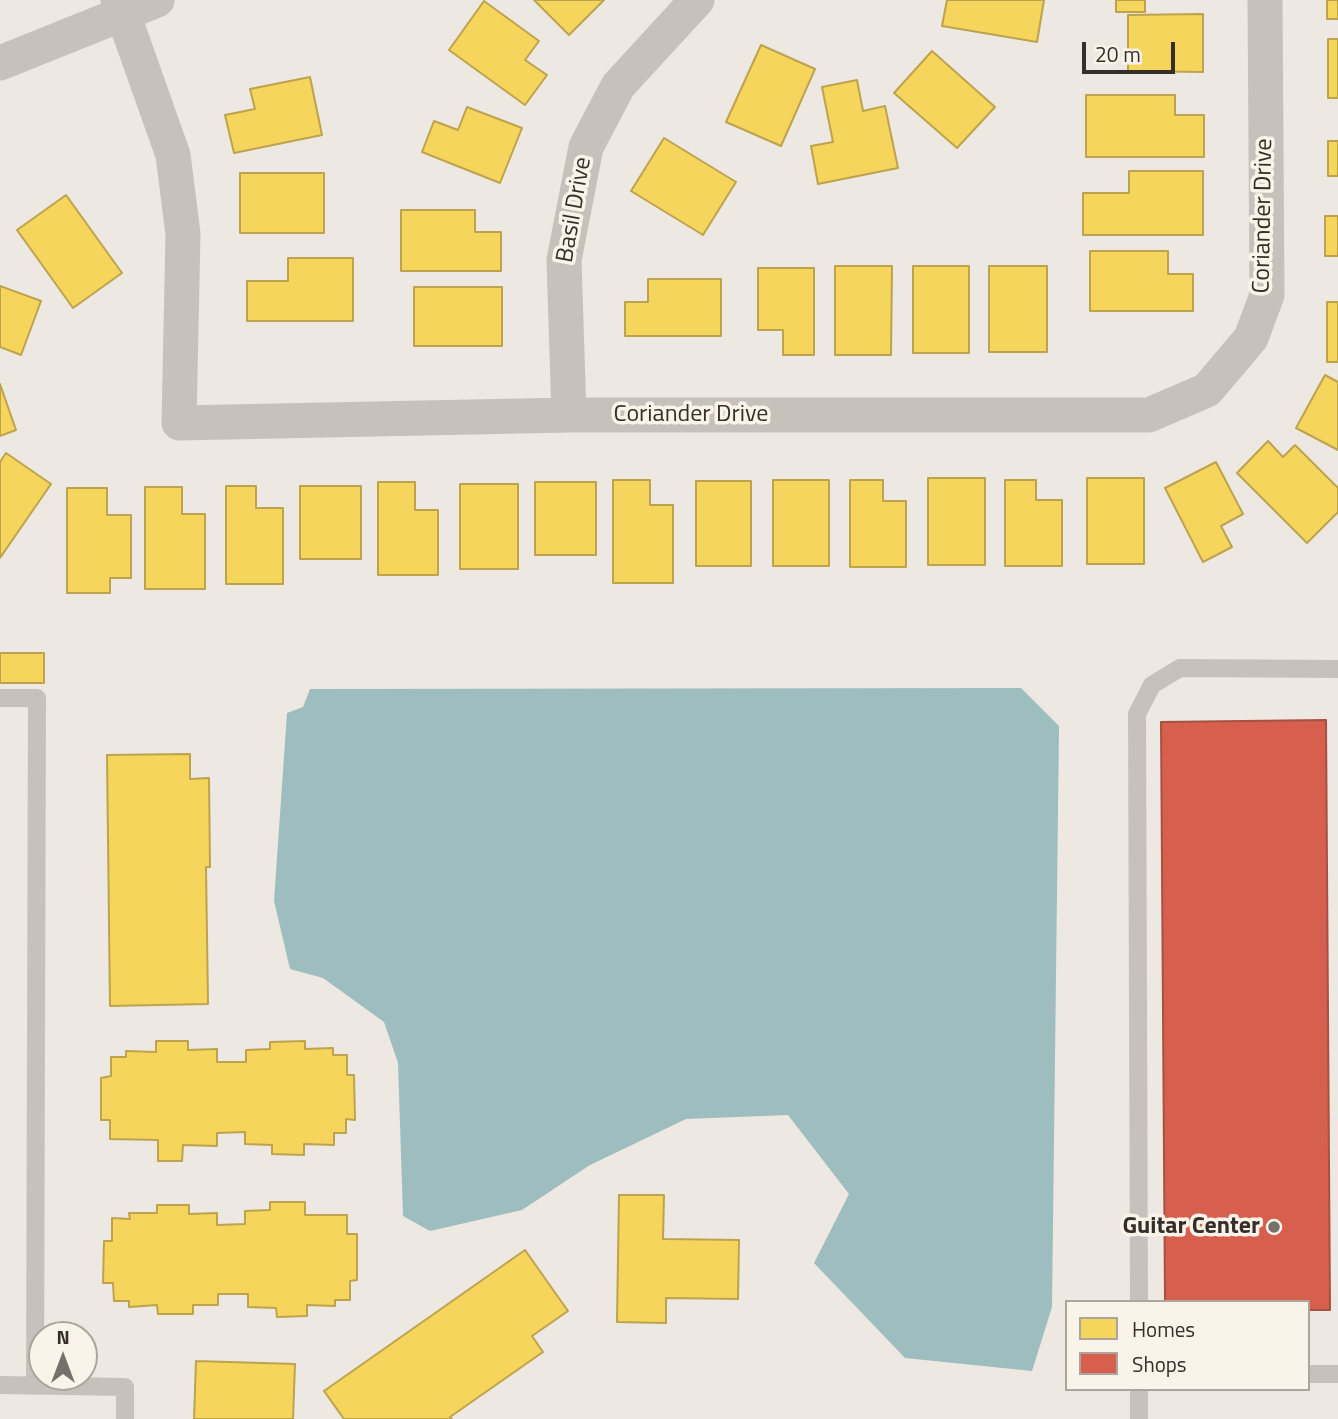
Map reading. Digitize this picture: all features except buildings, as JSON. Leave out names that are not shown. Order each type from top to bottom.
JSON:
[{"type":"street","points":[[0,63],[121,7],[157,0]]},
{"type":"street","name":"Basil Drive","points":[[569,415],[564,260],[586,147],[618,86],[697,0]]},
{"type":"street","name":"Coriander Drive","points":[[121,7],[173,155],[183,234],[179,423],[569,415],[1149,415],[1207,390],[1251,338],[1267,295],[1265,0]]},
{"type":"lane","points":[[1139,1300],[1137,714],[1152,685],[1180,668],[1338,669]]},
{"type":"lane","points":[[0,698],[37,698],[35,1321]]},
{"type":"lane","points":[[1310,1374],[1338,1374]]},
{"type":"lane","points":[[0,1385],[28,1386]]},
{"type":"lane","points":[[98,1387],[125,1387],[125,1419]]},
{"type":"lane","points":[[1139,1391],[1139,1419]]},
{"type":"water","points":[[1021,688],[1059,726],[1052,1307],[1032,1371],[905,1358],[814,1263],[849,1194],[788,1115],[686,1119],[590,1165],[522,1210],[430,1231],[403,1216],[398,1063],[384,1022],[323,978],[290,969],[274,901],[287,713],[303,707],[310,689]]},
{"type":"place","name":"Guitar Center","points":[[1274,1227]]}]
